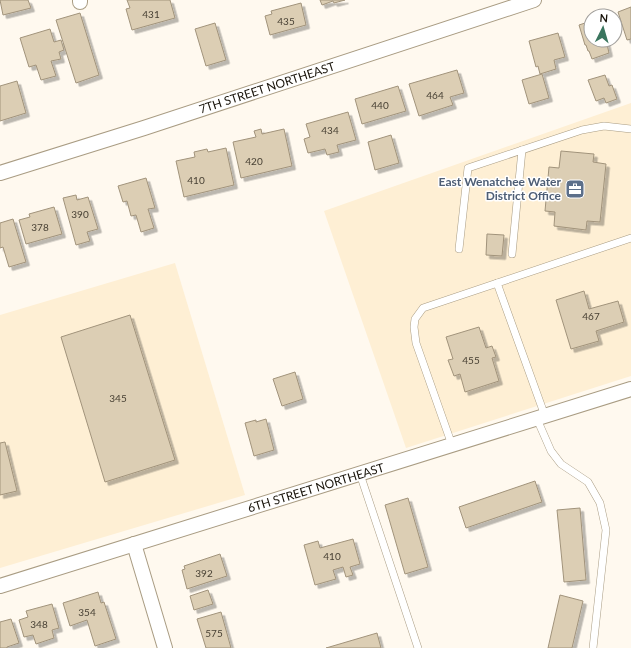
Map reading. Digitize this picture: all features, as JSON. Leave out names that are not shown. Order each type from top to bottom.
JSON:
[{"type":"street","name":"7TH STREET NORTHEAST","points":[[0,173],[144,128],[534,0]]},
{"type":"street","name":"6TH STREET NORTHEAST","points":[[0,586],[631,389]]},
{"type":"street","points":[[134,544],[165,648]]},
{"type":"lane","points":[[459,249],[468,168],[582,130],[604,126],[631,129]]},
{"type":"lane","points":[[512,254],[522,150]]},
{"type":"lane","points":[[452,445],[416,343],[414,319],[423,308],[631,238]]},
{"type":"lane","points":[[497,283],[551,450],[561,464],[588,482],[600,503],[606,530],[593,648]]},
{"type":"lane","points":[[360,474],[418,648]]},
{"type":"shaded area","points":[[631,103],[631,376],[406,448],[324,211]]},
{"type":"shaded area","points":[[175,263],[245,495],[0,568],[0,315]]},
{"type":"building","points":[[0,0],[28,0],[31,8],[3,15]]},
{"type":"building","points":[[127,0],[170,0],[175,18],[132,30],[126,9],[130,8]]},
{"type":"building","points":[[320,0],[345,0],[334,3],[333,1],[322,5]]},
{"type":"building","points":[[301,3],[306,25],[270,35],[265,16],[272,14],[271,11]]},
{"type":"building","points":[[631,7],[631,39],[627,40],[623,28],[623,10]]},
{"type":"building","points":[[80,13],[99,75],[76,83],[56,20]]},
{"type":"building","points":[[215,23],[226,60],[206,66],[195,29]]},
{"type":"building","points":[[583,24],[583,38],[579,25]]},
{"type":"building","points":[[50,29],[54,42],[61,40],[64,50],[59,52],[61,59],[51,61],[56,76],[41,80],[36,65],[29,67],[20,38]]},
{"type":"building","points":[[558,33],[565,57],[554,60],[556,69],[540,74],[538,66],[536,67],[529,41]]},
{"type":"building","points":[[587,48],[608,48],[609,53],[592,59]]},
{"type":"building","points":[[457,70],[464,93],[450,97],[453,105],[419,116],[409,84]]},
{"type":"building","points":[[542,74],[549,98],[529,104],[522,80]]},
{"type":"building","points":[[605,75],[609,86],[612,85],[617,99],[606,103],[604,98],[596,101],[588,80]]},
{"type":"building","points":[[17,81],[26,113],[0,121],[0,86]]},
{"type":"building","points":[[398,86],[406,111],[362,124],[355,99]]},
{"type":"building","points":[[348,112],[356,140],[337,145],[339,152],[327,155],[325,149],[308,153],[304,139],[310,137],[306,124]]},
{"type":"building","points":[[261,129],[262,134],[284,129],[292,166],[241,178],[233,142],[256,137],[254,131]]},
{"type":"building","points":[[391,135],[399,163],[375,170],[368,142]]},
{"type":"building","points":[[226,148],[234,185],[184,197],[176,161],[195,157],[194,152],[207,149],[208,152]]},
{"type":"building","name":"East Wenatchee Water District Office","points":[[561,151],[594,154],[593,162],[606,164],[600,222],[587,221],[586,230],[554,226],[555,212],[545,211],[549,167],[559,168]]},
{"type":"building","points":[[146,178],[155,208],[148,209],[154,228],[141,232],[136,215],[131,216],[127,201],[123,202],[118,186]]},
{"type":"building","points":[[76,195],[77,200],[88,197],[98,229],[87,232],[90,241],[76,245],[63,198]]},
{"type":"building","points":[[54,207],[62,234],[26,244],[19,220],[30,217],[29,214]]},
{"type":"building","points":[[13,219],[26,262],[9,267],[3,247],[0,248],[0,223]]},
{"type":"building","points":[[487,234],[504,235],[502,256],[486,255]]},
{"type":"building","points":[[584,291],[589,309],[618,301],[624,322],[596,331],[599,341],[571,349],[556,300]]},
{"type":"building","points":[[130,315],[175,460],[105,482],[61,337]]},
{"type":"building","points":[[479,327],[486,348],[492,346],[496,357],[492,358],[499,381],[465,392],[460,374],[454,376],[448,360],[453,359],[446,337]]},
{"type":"building","points":[[295,372],[303,399],[282,406],[273,379]]},
{"type":"building","points":[[266,419],[274,450],[254,456],[245,423]]},
{"type":"building","points":[[5,442],[17,491],[0,495],[0,443]]},
{"type":"building","points":[[535,481],[542,502],[466,528],[459,507]]},
{"type":"building","points":[[408,498],[428,567],[405,574],[385,505]]},
{"type":"building","points":[[580,508],[586,580],[564,582],[557,510]]},
{"type":"building","points":[[353,539],[360,564],[350,567],[353,575],[346,577],[343,567],[333,570],[336,579],[315,585],[304,545],[318,541],[320,548]]},
{"type":"building","points":[[220,554],[227,576],[187,589],[182,570],[185,569],[184,566]]},
{"type":"building","points":[[208,590],[213,604],[194,610],[190,596]]},
{"type":"building","points":[[98,592],[101,603],[104,602],[116,639],[95,646],[87,620],[70,626],[63,603]]},
{"type":"building","points":[[560,595],[583,601],[572,648],[548,648]]},
{"type":"building","points":[[52,604],[59,628],[52,630],[54,638],[36,644],[33,635],[24,637],[19,620],[28,617],[26,611]]},
{"type":"building","points":[[221,612],[231,648],[206,648],[197,619]]},
{"type":"building","points":[[11,619],[19,643],[7,648],[0,648],[0,622]]},
{"type":"building","points":[[377,633],[381,648],[326,648]]},
{"type":"place","name":"East Wenatchee Water District Office","points":[[575,189]]}]
